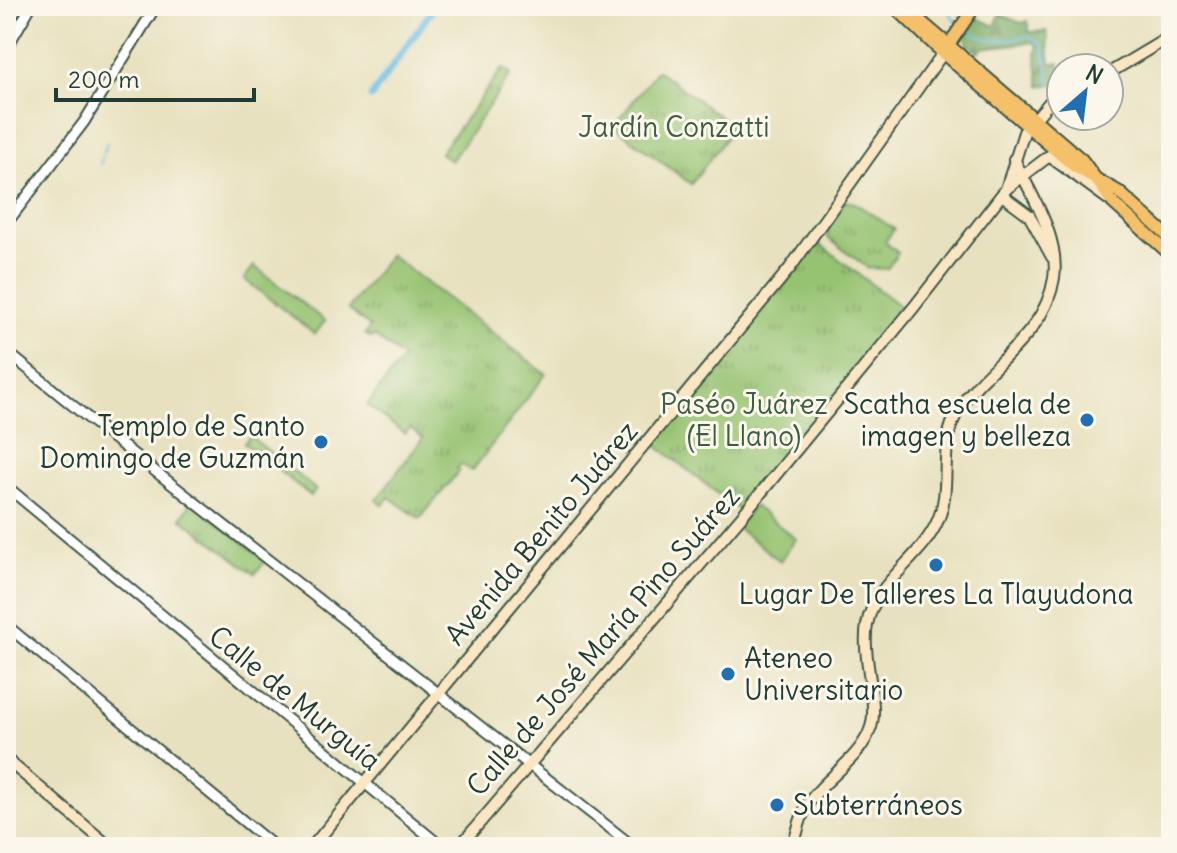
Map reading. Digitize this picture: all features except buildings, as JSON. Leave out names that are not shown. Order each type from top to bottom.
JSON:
[{"type":"main road","points":[[894,6],[1031,122],[1082,160],[1113,203]]},
{"type":"main road","points":[[903,6],[946,49]]},
{"type":"main road","points":[[914,6],[939,28],[958,31]]},
{"type":"main road","points":[[946,49],[975,6]]},
{"type":"main road","points":[[1125,63],[1171,36]]},
{"type":"main road","name":"Avenida Benito Juárez","points":[[312,847],[790,268],[946,49]]},
{"type":"main road","points":[[1031,122],[1045,108]]},
{"type":"main road","name":"Calle de José María Pino Suárez","points":[[459,847],[775,477],[1004,192],[1014,159],[1031,122]]},
{"type":"main road","points":[[1054,263],[1029,215],[1004,192],[1049,156],[1113,203],[1171,255]]},
{"type":"main road","points":[[793,847],[802,814],[812,798],[864,742],[872,725],[865,647],[867,622],[885,587],[938,521],[945,492],[950,428],[966,400],[1019,346],[1034,326],[1053,285],[1054,245],[1014,159]]},
{"type":"main road","points":[[1099,181],[1119,192],[1171,239]]},
{"type":"main road","points":[[6,759],[110,847]]},
{"type":"street","points":[[6,49],[31,6]]},
{"type":"street","points":[[6,224],[84,122],[156,6]]},
{"type":"street","points":[[6,351],[634,847]]},
{"type":"street","name":"Calle de Murguía","points":[[6,486],[442,847]]},
{"type":"street","points":[[6,625],[275,847]]},
{"type":"green space","points":[[1000,14],[1021,23],[1028,21],[1029,32],[1047,31],[1049,52],[1045,52],[1045,85],[1040,86],[1038,46],[1034,42],[983,48],[978,53],[969,46],[965,36],[977,18],[995,26]]},
{"type":"green space","points":[[503,68],[511,74],[451,161],[440,153]]},
{"type":"green space","name":"Jardín Conzatti","points":[[657,70],[734,127],[691,184],[614,126]]},
{"type":"green space","points":[[845,201],[855,203],[894,229],[885,242],[898,253],[887,269],[868,268],[828,238],[828,227]]},
{"type":"green space","name":"Paséo Juárez (El Llano)","points":[[817,242],[902,308],[741,512],[655,444]]},
{"type":"green space","points":[[390,255],[546,374],[472,471],[461,464],[457,469],[459,471],[420,519],[389,497],[383,505],[376,500],[423,438],[410,428],[405,434],[367,405],[403,358],[374,336],[371,338],[365,334],[370,327],[348,309]]},
{"type":"green space","points":[[254,266],[325,321],[315,334],[244,279]]},
{"type":"green space","points":[[250,436],[316,490],[311,496],[244,443]]},
{"type":"green space","points":[[192,502],[266,561],[255,574],[181,518]]},
{"type":"green space","points":[[754,506],[796,539],[780,561],[736,527]]},
{"type":"waterway","points":[[371,97],[435,6]]},
{"type":"waterway","points":[[948,6],[957,22]]},
{"type":"waterway","points":[[966,28],[982,37],[996,40],[1029,36],[1043,46],[1045,56]]},
{"type":"waterway","points":[[100,165],[107,142]]},
{"type":"place","name":"Scatha escuela de imagen y belleza","points":[[1087,420]]},
{"type":"place","name":"Templo de Santo Domingo de Guzmán","points":[[321,442]]},
{"type":"place","name":"Lugar De Talleres La Tlayudona","points":[[936,565]]},
{"type":"place","name":"Ateneo Universitario","points":[[728,674]]},
{"type":"place","name":"Subterráneos","points":[[777,805]]}]
